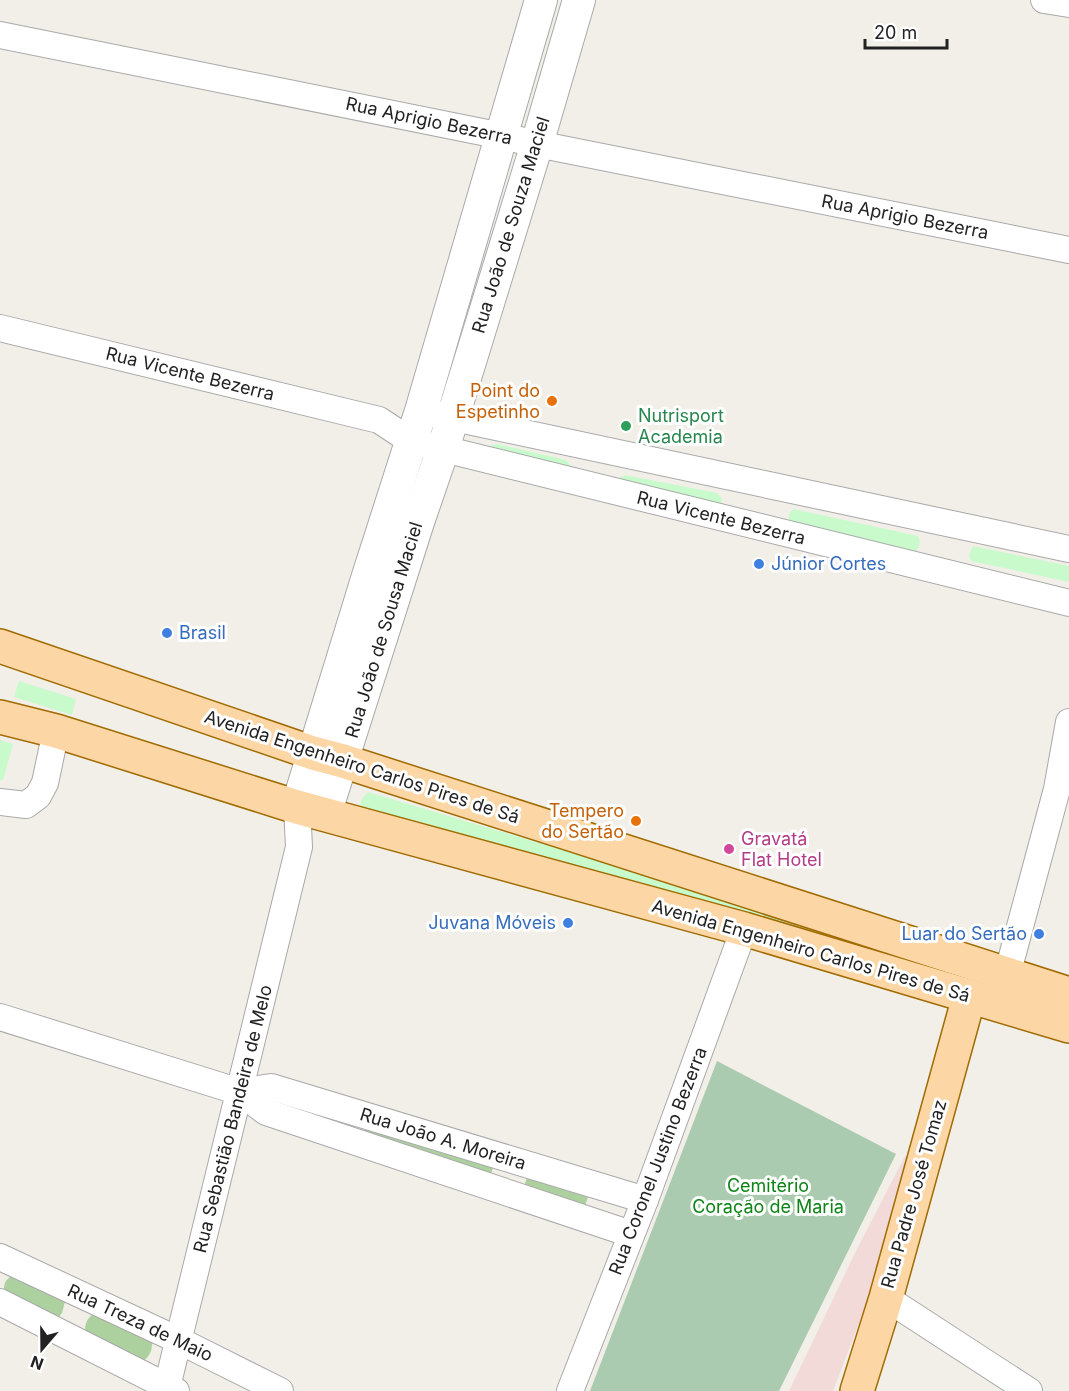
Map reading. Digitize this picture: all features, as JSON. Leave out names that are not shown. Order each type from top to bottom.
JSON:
[{"type":"main road","name":"Avenida Engenheiro Carlos Pires de Sá","points":[[0,646],[328,757],[1069,994]]},
{"type":"main road","name":"Avenida Engenheiro Carlos Pires de Sá","points":[[0,717],[56,731],[311,811],[744,929],[1069,1026]]},
{"type":"main road","name":"Rua Padre José Tomaz","points":[[857,1391],[886,1298],[969,997]]},
{"type":"street","name":"Rua João de Souza Maciel","points":[[411,441],[541,0]]},
{"type":"street","name":"Rua João de Souza Maciel","points":[[443,449],[579,0]]},
{"type":"street","points":[[1044,0],[1069,4]]},
{"type":"street","name":"Rua Aprigio Bezerra","points":[[0,35],[1069,250]]},
{"type":"street","name":"Rua Vicente Bezerra","points":[[0,328],[379,420],[411,441],[1069,603]]},
{"type":"street","name":"Rua Vicente Bezerra","points":[[379,420],[421,411],[1069,549]]},
{"type":"street","name":"Rua João de Sousa Maciel","points":[[299,847],[328,757],[411,441]]},
{"type":"street","name":"Rua João de Sousa Maciel","points":[[328,757],[418,522],[443,449]]},
{"type":"street","points":[[1007,975],[1063,790],[1069,722]]},
{"type":"street","points":[[0,802],[26,805],[38,796],[45,783],[56,731]]},
{"type":"street","name":"Rua Sebastião Bandeira de Melo","points":[[170,1389],[178,1340],[299,847]]},
{"type":"street","name":"Rua Coronel Justino Bezerra","points":[[570,1391],[645,1200],[744,929]]},
{"type":"street","name":"Rua João A. Moreira","points":[[0,1017],[240,1092],[267,1112],[631,1234]]},
{"type":"street","name":"Rua João A. Moreira","points":[[240,1092],[271,1087],[645,1200]]},
{"type":"street","name":"Rua Treza de Maio","points":[[0,1257],[178,1340],[280,1391]]},
{"type":"street","points":[[886,1298],[1029,1391]]},
{"type":"street","points":[[0,1302],[170,1389]]},
{"type":"shaded area","points":[[905,1156],[920,1164],[833,1391],[789,1391],[856,1251]]},
{"type":"green space","points":[[497,444],[566,460],[570,465],[568,471],[489,455],[490,446]]},
{"type":"green space","points":[[625,475],[717,493],[722,499],[721,505],[618,486],[620,478]]},
{"type":"green space","points":[[793,509],[918,536],[919,545],[916,551],[790,523],[789,516]]},
{"type":"green space","points":[[973,546],[1069,566],[1069,582],[971,561],[969,555]]},
{"type":"green space","points":[[19,681],[76,699],[72,715],[14,697]]},
{"type":"green space","points":[[0,740],[13,744],[3,780],[0,780]]},
{"type":"green space","points":[[368,792],[761,909],[1069,1009],[363,811],[360,807],[361,800]]},
{"type":"green space","name":"Cemitério Coração de Maria","points":[[717,1061],[896,1154],[779,1391],[590,1391]]},
{"type":"green space","points":[[365,1129],[493,1168],[490,1177],[363,1136]]},
{"type":"green space","points":[[527,1178],[588,1197],[584,1209],[523,1189]]},
{"type":"green space","points":[[11,1276],[65,1302],[58,1318],[4,1289],[4,1285]]},
{"type":"green space","points":[[93,1314],[152,1343],[148,1357],[144,1361],[85,1331],[87,1321]]},
{"type":"place","name":"Point do Espetinho","points":[[552,401]]},
{"type":"place","name":"Nutrisport Academia","points":[[626,426]]},
{"type":"place","name":"Júnior Cortes","points":[[759,564]]},
{"type":"place","name":"Brasil","points":[[167,633]]},
{"type":"place","name":"Tempero do Sertão","points":[[636,821]]},
{"type":"place","name":"Gravatá Flat Hotel","points":[[729,849]]},
{"type":"place","name":"Juvana Móveis","points":[[568,923]]},
{"type":"place","name":"Luar do Sertão","points":[[1039,934]]}]
